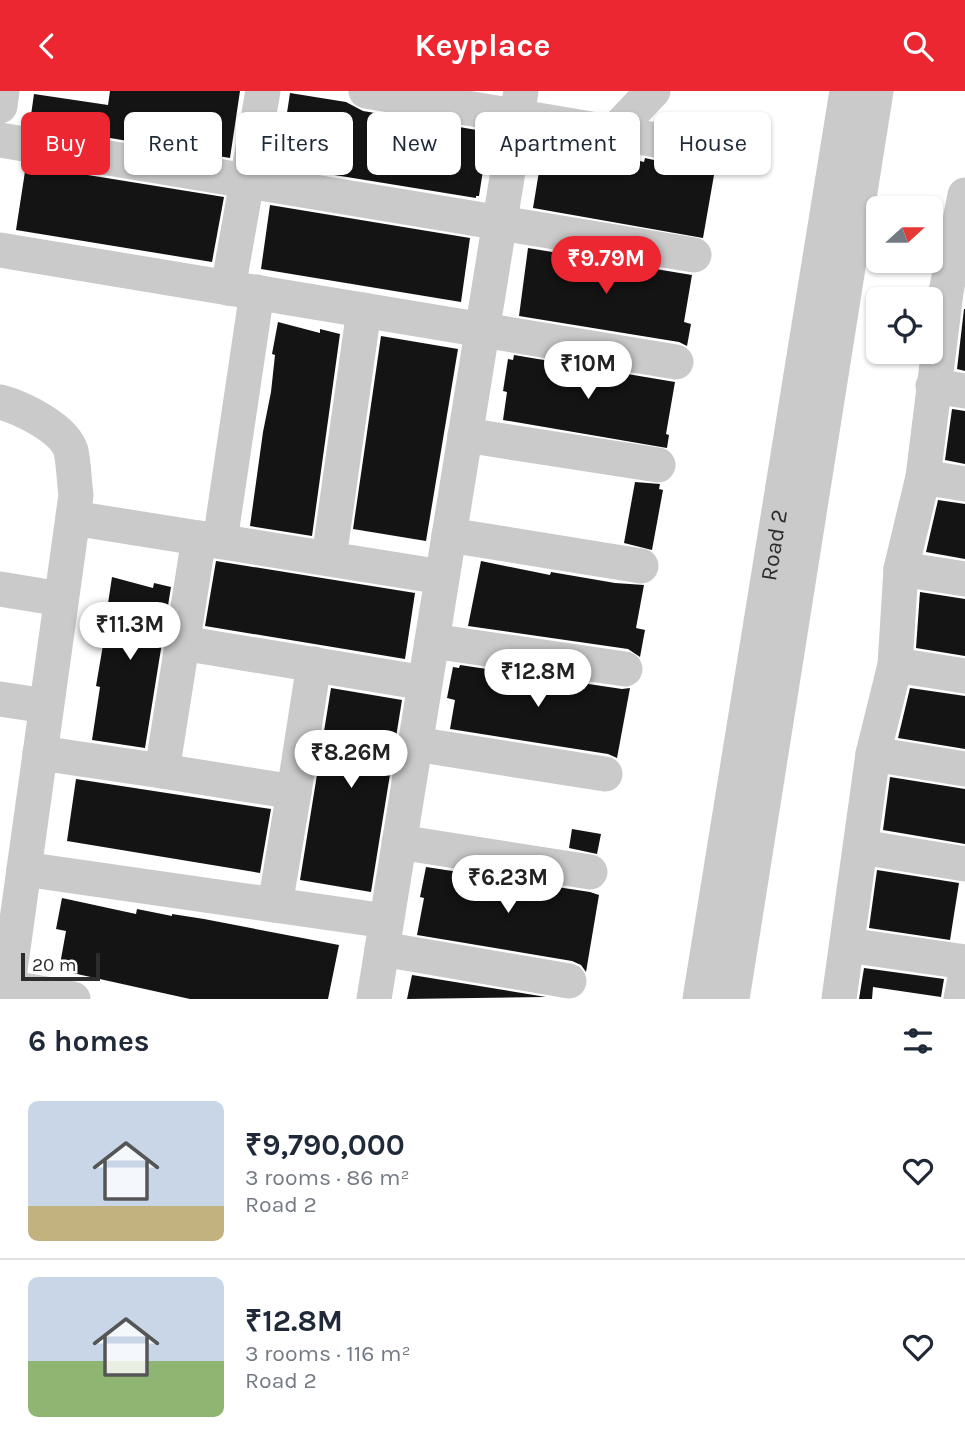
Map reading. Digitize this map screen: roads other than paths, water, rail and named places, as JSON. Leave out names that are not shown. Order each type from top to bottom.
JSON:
[{"type":"street","points":[[0,107],[2,91]]},
{"type":"street","points":[[162,771],[183,643],[209,539],[243,290],[247,180],[262,91]]},
{"type":"street","points":[[366,91],[519,103],[548,112]]},
{"type":"street","points":[[617,112],[621,91]]},
{"type":"street","points":[[633,112],[653,91]]},
{"type":"street","name":"Road 2","points":[[700,999],[847,91]]},
{"type":"street","name":"Road 2","points":[[732,999],[876,91]]},
{"type":"street","points":[[374,999],[519,103]]},
{"type":"street","points":[[0,141],[500,221],[694,255]]},
{"type":"street","points":[[839,999],[873,754],[895,664],[901,569],[923,477],[949,388],[965,199]]},
{"type":"street","points":[[0,250],[676,362]]},
{"type":"street","points":[[329,558],[364,310]]},
{"type":"street","points":[[0,402],[30,414],[55,429],[70,449],[76,495],[24,869],[6,946],[6,993],[73,999]]},
{"type":"street","points":[[465,435],[658,465]]},
{"type":"street","points":[[923,477],[965,484]]},
{"type":"street","points":[[73,517],[442,577]]},
{"type":"street","points":[[449,535],[641,566]]},
{"type":"street","points":[[901,569],[965,579]]},
{"type":"street","points":[[0,589],[61,599]]},
{"type":"street","points":[[432,641],[625,669]]},
{"type":"street","points":[[183,643],[425,683]]},
{"type":"street","points":[[275,905],[314,664]]},
{"type":"street","points":[[895,664],[965,676]]},
{"type":"street","points":[[0,699],[46,706]]},
{"type":"street","points":[[415,744],[605,774]]},
{"type":"street","points":[[40,753],[294,792]]},
{"type":"street","points":[[873,754],[965,769]]},
{"type":"street","points":[[399,842],[590,872]]},
{"type":"street","points":[[861,847],[965,864]]},
{"type":"street","points":[[24,869],[275,905],[569,981]]},
{"type":"street","points":[[848,945],[965,963]]},
{"type":"street","points":[[961,999],[965,978]]}]
